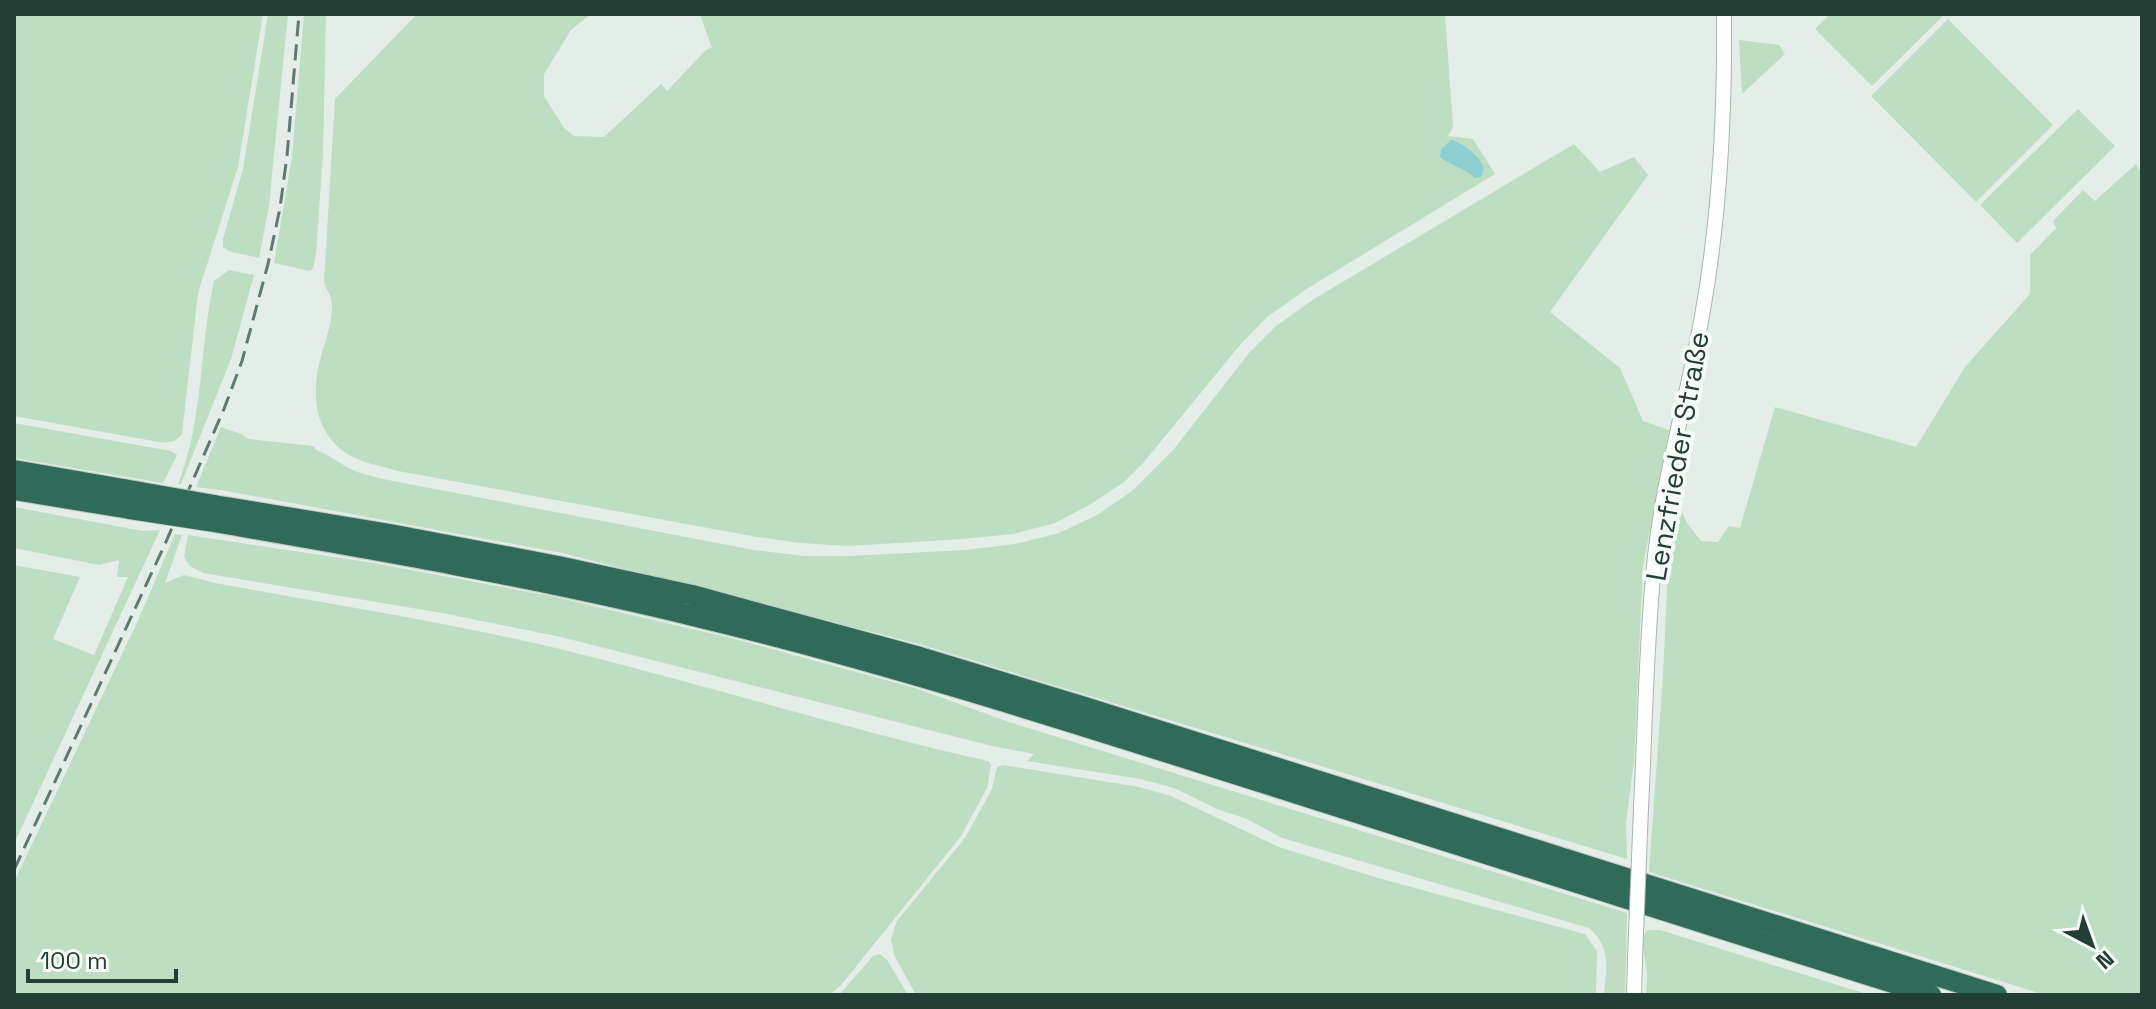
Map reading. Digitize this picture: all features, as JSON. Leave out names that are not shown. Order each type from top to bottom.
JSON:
[{"type":"highway","points":[[14,470],[133,500]]},
{"type":"highway","points":[[14,490],[133,500],[211,513],[390,534],[677,592],[905,653],[1085,707],[1997,995]]},
{"type":"highway","points":[[211,513],[695,617],[915,676],[1931,995]]},
{"type":"street","name":"Lenzfrieder Straße","points":[[1634,995],[1654,566],[1679,417],[1702,317],[1720,170],[1724,14]]},
{"type":"green space","points":[[14,14],[263,14],[238,167],[198,293],[182,434],[172,442],[14,416]]},
{"type":"green space","points":[[268,14],[288,14],[269,206],[259,258],[228,251],[223,247],[223,239],[243,169]]},
{"type":"green space","points":[[304,14],[326,14],[323,154],[316,254],[310,271],[274,263],[292,157]]},
{"type":"green space","points":[[417,14],[591,14],[571,30],[544,74],[544,96],[564,128],[574,136],[604,137],[661,84],[667,91],[707,49],[712,48],[701,14],[1445,14],[1453,127],[1448,136],[1473,139],[1495,174],[1308,288],[1267,317],[1124,482],[1055,523],[1013,534],[848,546],[757,537],[398,471],[346,453],[326,433],[317,408],[316,381],[332,312],[324,282],[335,99]]},
{"type":"green space","points":[[1830,14],[1945,14],[1872,86],[1815,29]]},
{"type":"green space","points":[[1948,19],[2053,125],[1976,202],[1871,96]]},
{"type":"green space","points":[[1739,40],[1779,45],[1785,54],[1742,94]]},
{"type":"green space","points":[[2078,109],[2115,146],[2017,243],[1980,205]]},
{"type":"green space","points":[[1574,144],[1600,172],[1634,157],[1648,175],[1550,312],[1620,368],[1643,421],[1669,430],[1643,566],[1634,761],[1626,823],[1627,859],[919,644],[562,553],[196,487],[221,427],[248,439],[314,446],[350,469],[374,477],[754,550],[804,556],[849,556],[1015,544],[1059,533],[1097,515],[1132,491],[1174,449],[1249,353],[1276,326],[1314,299]]},
{"type":"green space","points":[[2136,164],[2142,175],[2142,995],[2045,995],[1649,872],[1668,568],[1676,509],[1681,510],[1701,541],[1718,542],[1729,526],[1740,528],[1775,407],[1916,447],[1965,367],[2030,294],[2030,255],[2056,228],[2053,221],[2083,190],[2095,201]]},
{"type":"green space","points":[[229,270],[254,275],[231,359],[181,484],[178,484],[197,409],[214,281]]},
{"type":"green space","points":[[14,423],[171,451],[177,455],[163,483],[14,458]]},
{"type":"green space","points":[[14,507],[143,531],[160,530],[14,844],[14,565],[80,577],[53,639],[94,655],[128,577],[117,577],[119,560],[99,565],[14,548]]},
{"type":"green space","points":[[175,534],[182,535],[165,583],[184,575],[560,649],[988,761],[991,765],[987,788],[961,836],[830,995],[14,995],[14,882],[140,616]]},
{"type":"green space","points":[[188,535],[374,563],[555,597],[735,639],[915,688],[1009,722],[1627,913],[1625,995],[1604,995],[1606,958],[1601,943],[1589,928],[1282,838],[1247,819],[1217,809],[1174,788],[1140,779],[1027,761],[1034,754],[561,637],[442,613],[203,573],[190,566],[184,557]]},
{"type":"green space","points":[[1003,765],[1139,787],[1171,796],[1279,847],[1378,878],[1585,934],[1597,951],[1596,995],[916,995],[894,955],[891,939],[897,921],[965,838],[992,789],[997,767]]},
{"type":"green space","points":[[1647,930],[1660,930],[1870,995],[1646,995],[1647,974],[1642,939]]},
{"type":"green space","points":[[880,954],[908,995],[839,995],[873,956]]},
{"type":"water","points":[[1451,140],[1464,146],[1480,160],[1484,169],[1481,177],[1475,178],[1440,157],[1441,149]]},
{"type":"railway","points":[[14,870],[165,544],[242,361],[280,208],[299,14]]}]
